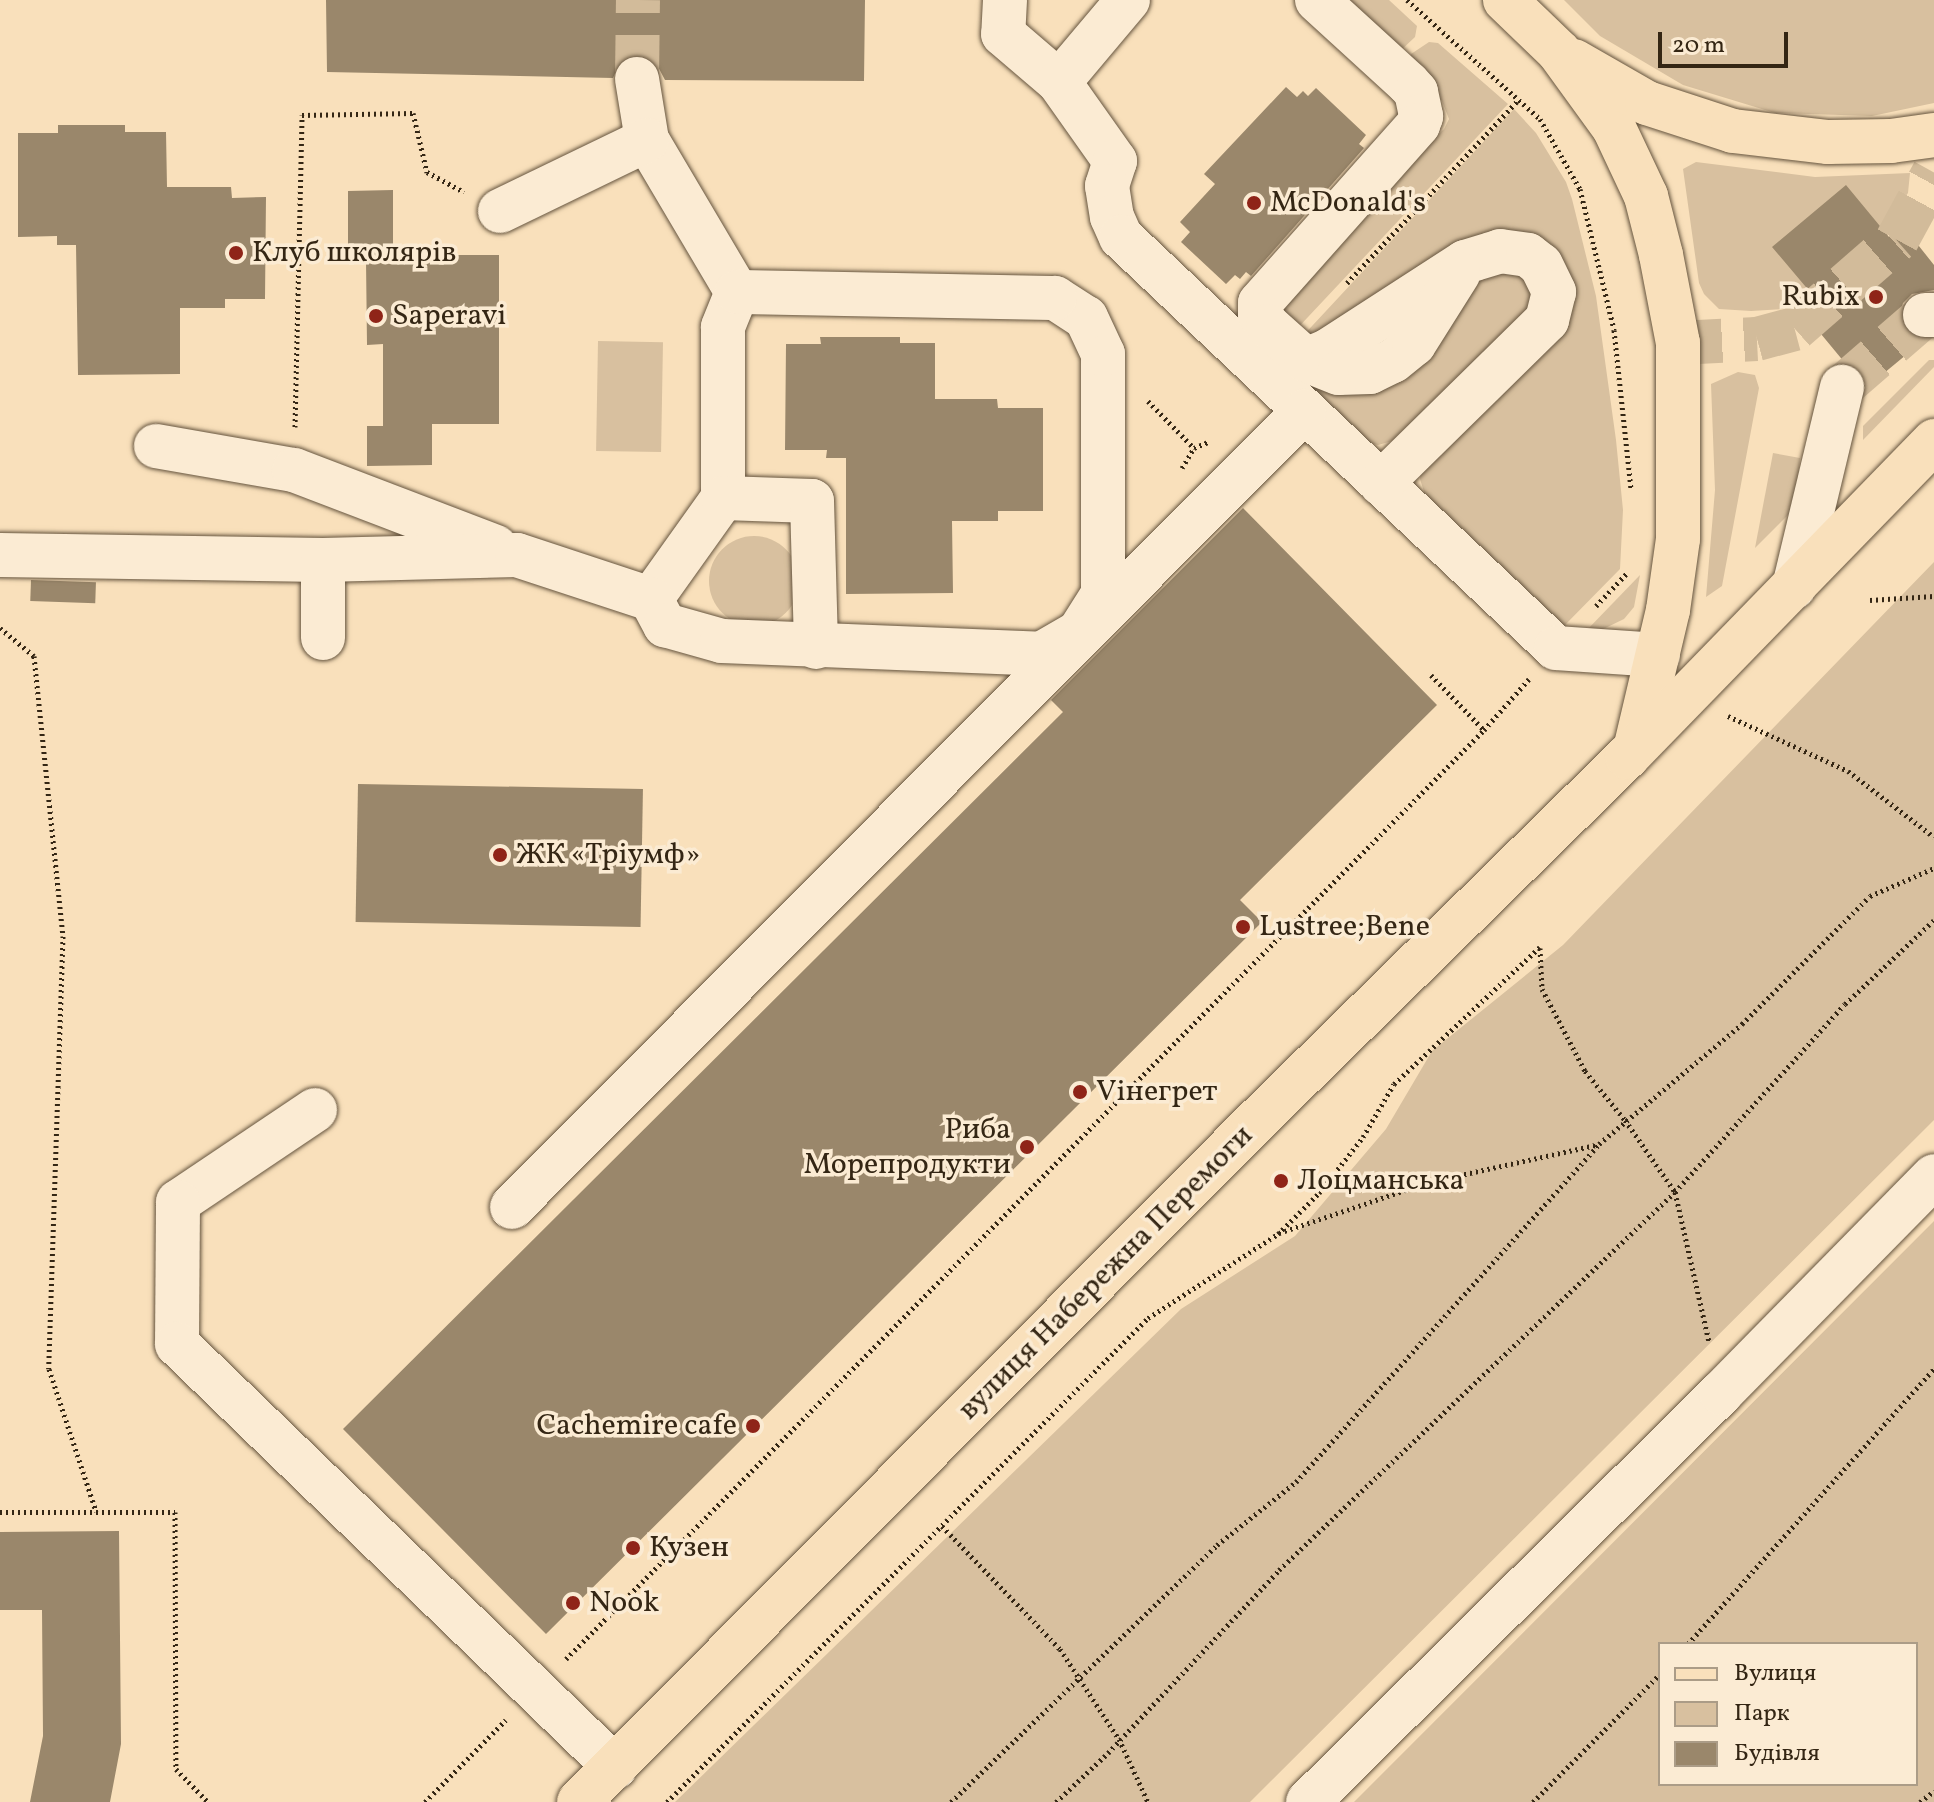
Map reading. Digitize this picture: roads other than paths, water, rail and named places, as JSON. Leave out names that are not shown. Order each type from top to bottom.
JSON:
[{"type":"main road","points":[[1505,0],[1559,52],[1614,128],[1646,196],[1678,343],[1678,539],[1658,655],[1636,747]]},
{"type":"main road","points":[[1559,52],[1647,103],[1733,131],[1828,142],[1891,141],[1934,135]]},
{"type":"main road","name":"вулиця Набережна Перемоги","points":[[579,1802],[1254,1123],[1636,747],[1934,441]]},
{"type":"street","points":[[1005,0],[1003,34],[1059,82],[1115,161],[1107,186],[1112,217],[1121,237],[1556,648],[1658,655]]},
{"type":"street","points":[[1059,82],[1128,0]]},
{"type":"street","points":[[1317,0],[1408,83],[1416,92],[1421,116],[1418,125],[1260,303],[1260,315],[1268,326],[1306,360],[1329,350],[1465,262],[1500,251],[1528,255],[1541,265],[1554,292],[1547,320],[1381,483]]},
{"type":"street","points":[[637,79],[647,140],[737,292]]},
{"type":"street","points":[[500,211],[647,140]]},
{"type":"street","points":[[156,446],[294,470],[517,555],[651,599],[665,625],[722,641],[1041,654],[1079,632],[1103,594],[1103,354],[1086,318],[1055,298],[737,292]]},
{"type":"street","points":[[651,599],[723,498],[723,327],[737,292]]},
{"type":"street","points":[[1794,587],[1842,387]]},
{"type":"street","points":[[512,1207],[1304,411]]},
{"type":"street","points":[[723,498],[812,501],[816,647]]},
{"type":"street","points":[[0,555],[323,560],[517,555]]},
{"type":"street","points":[[323,560],[323,638]]},
{"type":"street","points":[[315,1110],[178,1202],[177,1344],[615,1767]]},
{"type":"street","points":[[1308,1802],[1721,1393],[1934,1176]]},
{"type":"tunnel","points":[[637,79],[638,0]]},
{"type":"tunnel","points":[[1678,343],[1757,339],[1795,329],[1897,240],[1934,172]]},
{"type":"tunnel","points":[[1842,387],[1925,315]]},
{"type":"place","name":"McDonald's","points":[[1254,203]]},
{"type":"place","name":"Клуб школярів","points":[[236,253]]},
{"type":"place","name":"Rubix","points":[[1876,297]]},
{"type":"place","name":"Saperavi","points":[[376,316]]},
{"type":"place","name":"ЖК «Тріумф»","points":[[500,855]]},
{"type":"place","name":"Lustree;Bene","points":[[1243,927]]},
{"type":"place","name":"Vінегрет","points":[[1080,1092]]},
{"type":"place","name":"Риба Морепродукти","points":[[1027,1147]]},
{"type":"place","name":"Лоцманська","points":[[1281,1181]]},
{"type":"place","name":"Cachemire cafe","points":[[753,1426]]},
{"type":"place","name":"Кузен","points":[[633,1548]]},
{"type":"place","name":"Nook","points":[[573,1603]]}]
